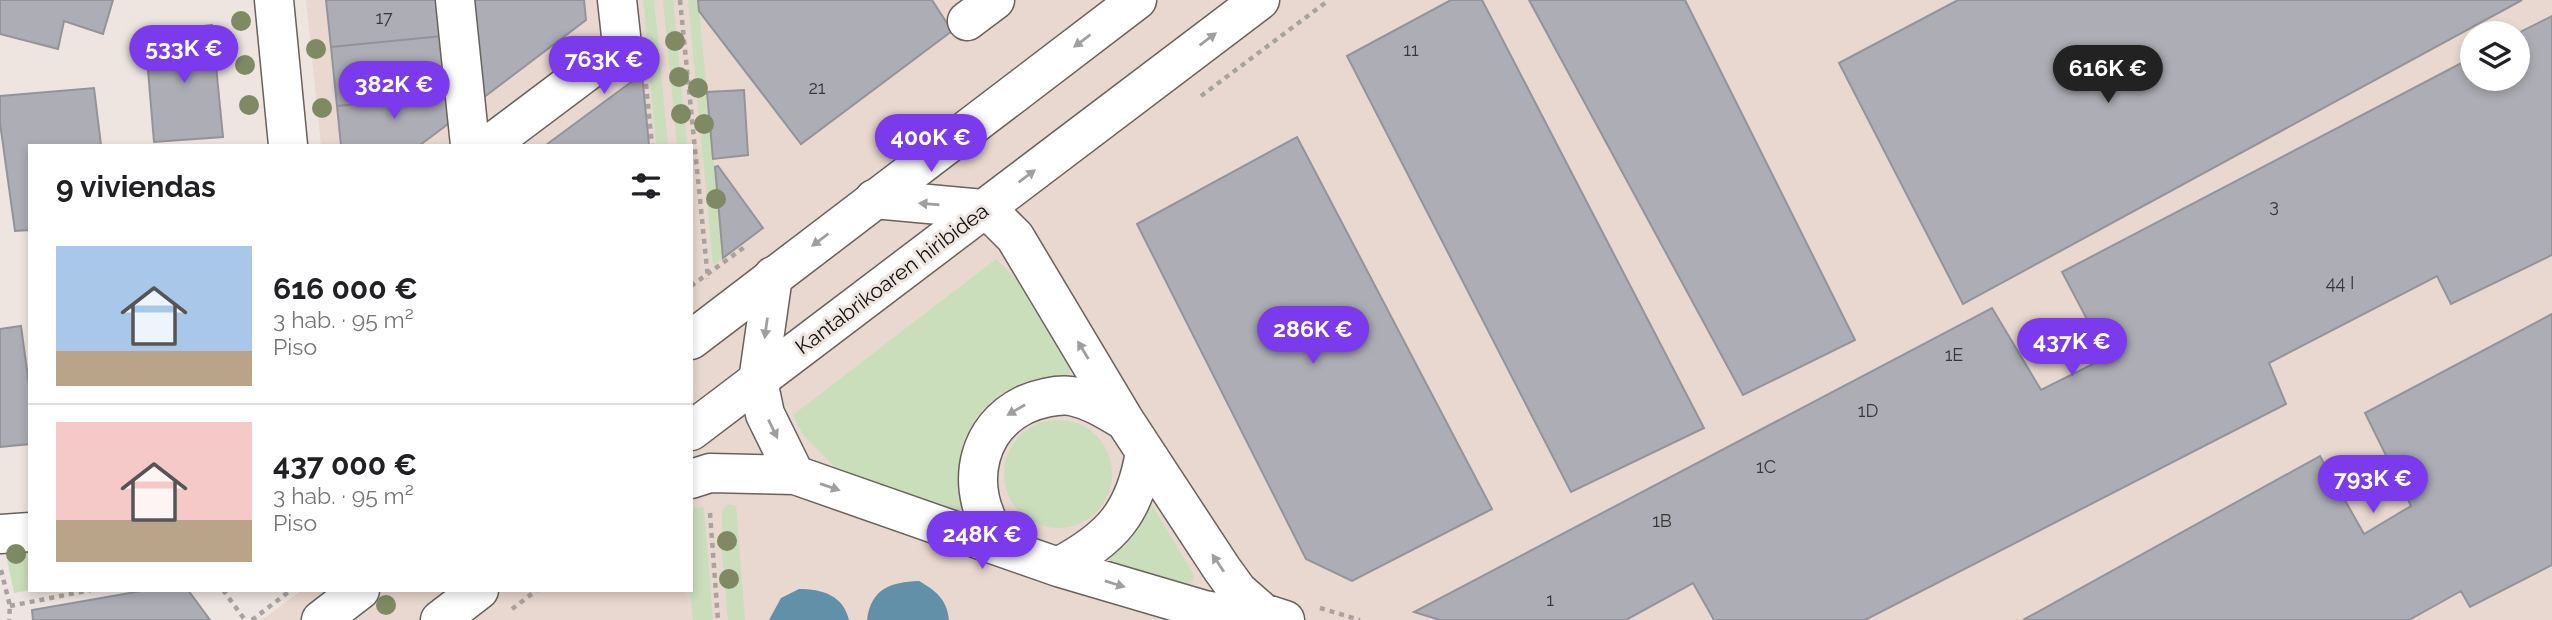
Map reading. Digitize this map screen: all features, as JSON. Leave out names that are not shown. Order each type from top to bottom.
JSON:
[{"type":"street","points":[[274,0],[288,144]]},
{"type":"street","points":[[455,0],[470,144]]},
{"type":"street","points":[[490,144],[622,46],[617,0]]},
{"type":"street","points":[[693,338],[1137,0]]},
{"type":"street","name":"Kantabrikoaren hiribidea","points":[[693,430],[1260,0]]},
{"type":"street","points":[[874,199],[983,209],[1015,237],[1135,437],[1237,591],[1286,613]]},
{"type":"street","points":[[773,276],[758,381],[765,414],[795,475]]},
{"type":"street","points":[[1009,550],[991,528],[978,488],[980,456],[992,431],[1014,410],[1036,400],[1070,396],[1096,404],[1135,437],[1140,482],[1111,532],[1086,552],[1058,567]]},
{"type":"street","points":[[693,478],[710,473],[795,475],[1058,567],[1204,610],[1231,615],[1286,613]]},
{"type":"street","points":[[0,534],[28,532]]},
{"type":"street","points":[[321,620],[357,592]]},
{"type":"street","points":[[440,620],[493,601]]},
{"type":"path","points":[[1198,98],[1329,0]]},
{"type":"path","points":[[644,66],[652,144]]},
{"type":"path","points":[[0,565],[10,606],[9,620]]},
{"type":"path","points":[[10,606],[81,592]]},
{"type":"path","points":[[224,592],[245,620]]},
{"type":"path","points":[[252,620],[288,592]]},
{"type":"path","points":[[493,601],[529,592]]},
{"type":"path","points":[[1286,613],[1360,620]]},
{"type":"shaded area","points":[[306,0],[2552,0],[2552,620],[262,620],[299,592],[693,592],[693,144],[321,144]]},
{"type":"green space","points":[[643,0],[654,0],[659,49],[649,56]]},
{"type":"green space","points":[[663,0],[673,0],[687,144],[677,144]]},
{"type":"green space","points":[[688,0],[698,0],[723,258],[713,265]]},
{"type":"green space","points":[[660,61],[668,144],[656,144],[649,68]]},
{"type":"green space","points":[[996,259],[1021,284],[1070,365],[1068,377],[1030,380],[996,398],[982,412],[963,444],[959,463],[963,507],[960,511],[954,512],[837,469],[803,435],[793,415]]},
{"type":"green space","points":[[1058,420],[1079,424],[1096,436],[1108,453],[1112,474],[1108,495],[1096,512],[1079,524],[1058,528],[1037,524],[1020,512],[1008,495],[1004,474],[1008,453],[1020,436],[1037,424]]},
{"type":"green space","points":[[728,504],[736,506],[745,620],[728,620],[722,554],[722,510]]},
{"type":"green space","points":[[1152,505],[1194,575],[1193,581],[1188,585],[1110,562],[1108,558],[1134,535]]},
{"type":"green space","points":[[704,507],[713,620],[693,620],[690,592],[693,592],[693,509]]},
{"type":"green space","points":[[28,543],[28,590],[14,593],[4,545]]},
{"type":"water","points":[[919,581],[940,596],[946,606],[949,620],[867,620],[873,601],[884,589],[899,583]]},
{"type":"water","points":[[799,589],[816,590],[837,599],[849,620],[769,620],[781,598]]},
{"type":"building","points":[[0,0],[113,0],[103,34],[64,21],[58,49],[0,34]]},
{"type":"building","points":[[326,0],[439,0],[442,36],[331,47]]},
{"type":"building","points":[[472,0],[584,0],[586,20],[483,98]]},
{"type":"building","points":[[698,0],[932,0],[952,31],[801,144],[699,11]]},
{"type":"building","points":[[1451,0],[1482,0],[1704,428],[1571,492],[1347,56]]},
{"type":"building","points":[[1529,0],[1685,0],[1855,340],[1743,395]]},
{"type":"building","points":[[1958,0],[2522,0],[2483,21],[2460,21],[2460,34],[1963,304],[1839,63]]},
{"type":"building","points":[[2552,16],[2552,255],[2451,304],[2437,276],[2269,363],[2286,404],[1865,620],[1714,620],[1693,583],[1626,620],[1440,620],[1414,612],[1992,308],[2041,390],[2107,357],[2062,272],[2460,64],[2460,91],[2530,91],[2530,27]]},
{"type":"building","points":[[212,25],[223,137],[154,142],[145,34]]},
{"type":"building","points":[[442,36],[449,95],[337,106],[331,47]]},
{"type":"building","points":[[642,74],[649,144],[547,144]]},
{"type":"building","points":[[94,88],[101,144],[28,144],[28,230],[15,231],[0,123],[0,96]]},
{"type":"building","points":[[744,90],[748,155],[713,159],[707,92]]},
{"type":"building","points":[[449,95],[452,121],[421,144],[341,144],[337,106]]},
{"type":"building","points":[[1297,137],[1492,509],[1352,581],[1306,559],[1137,224]]},
{"type":"building","points":[[718,166],[763,228],[723,258],[715,167]]},
{"type":"building","points":[[2552,314],[2552,565],[2470,607],[2461,591],[2409,620],[2023,620],[2320,456],[2364,534],[2411,506],[2365,413]]},
{"type":"building","points":[[21,326],[28,377],[28,444],[0,447],[0,329]]},
{"type":"building","points":[[136,592],[189,592],[210,620],[33,620],[32,610]]}]
